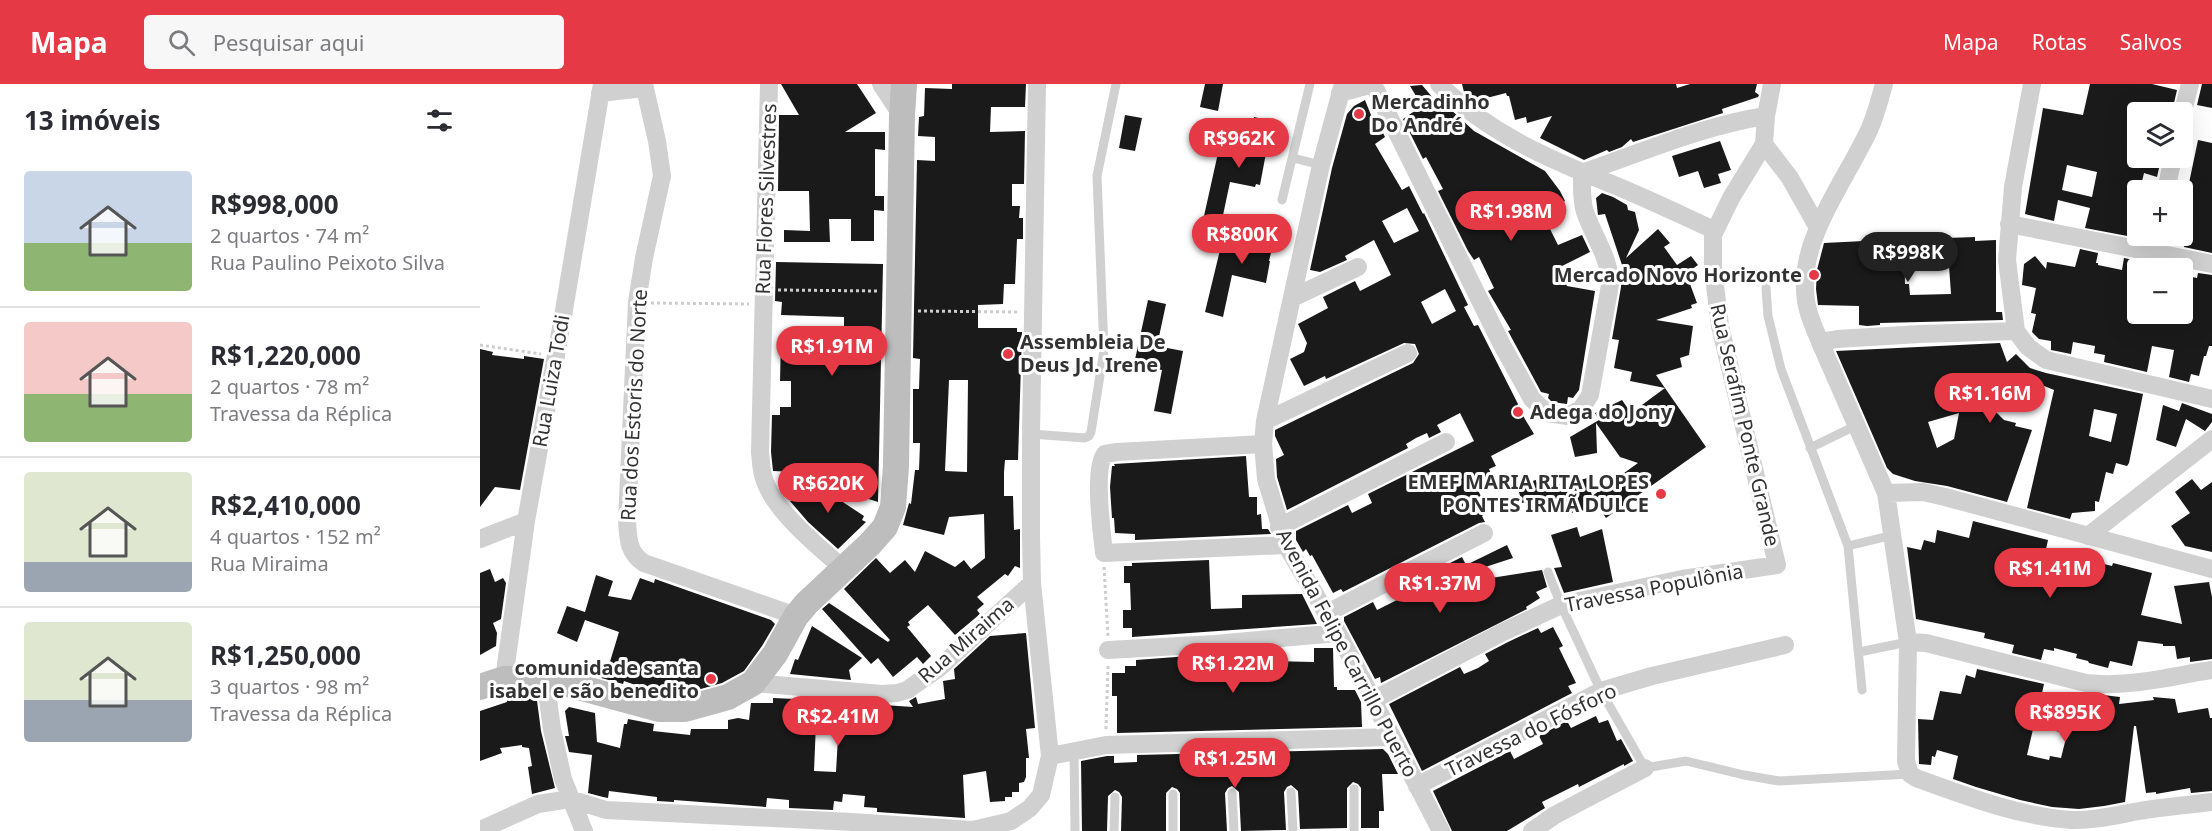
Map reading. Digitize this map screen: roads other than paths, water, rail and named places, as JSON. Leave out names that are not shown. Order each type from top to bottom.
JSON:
[{"type":"street","name":"Rua Flores Silvestres","points":[[769,84],[769,163],[760,452],[762,473],[766,486],[785,511],[812,542],[844,569]]},
{"type":"street","points":[[880,84],[902,116]]},
{"type":"street","points":[[480,687],[504,680],[556,681],[659,709],[685,709],[728,698],[753,683],[775,654],[796,616],[885,526],[893,507],[898,404],[904,84]]},
{"type":"street","points":[[480,830],[538,804],[570,799],[606,810],[973,830],[1011,821],[1030,808],[1041,795],[1050,756],[1032,583],[1030,434],[1037,84]]},
{"type":"street","points":[[1341,88],[1373,84],[1502,345],[1532,399],[1547,413],[1559,416],[1576,413],[1590,395],[1610,285],[1606,255],[1584,209],[1582,173]]},
{"type":"street","points":[[1439,84],[1468,111],[1519,141],[1582,173],[1714,230]]},
{"type":"street","name":"Rua Serafim Ponte Grande","points":[[1772,84],[1764,144],[1714,230],[1713,269],[1720,326],[1777,565]]},
{"type":"street","points":[[1884,84],[1870,126],[1817,226],[1804,289],[1810,316],[1820,342],[1886,493],[1908,642],[1906,768],[1916,778],[1964,796],[2038,815],[2072,820],[2102,818],[2212,802]]},
{"type":"street","points":[[2185,102],[2190,84]]},
{"type":"street","points":[[601,88],[644,86]]},
{"type":"street","name":"Rua dos Estoris do Norte","points":[[644,86],[657,141],[662,176],[637,302],[627,520],[632,552],[644,564],[796,616]]},
{"type":"street","name":"Rua Luiza Todi","points":[[504,680],[526,521],[601,88]]},
{"type":"street","name":"Avenida Felipe Carrillo Puerto","points":[[1341,88],[1321,165],[1265,421],[1263,444],[1266,479],[1286,545],[1338,633],[1441,831]]},
{"type":"street","points":[[2027,90],[2009,224],[2009,282],[2016,331],[2028,346],[2046,360],[2212,399]]},
{"type":"street","points":[[1582,173],[1689,136],[1746,119],[1766,116]]},
{"type":"street","points":[[1764,144],[1790,178],[1817,226]]},
{"type":"street","points":[[2009,224],[2127,240]]},
{"type":"street","points":[[2161,246],[2212,264]]},
{"type":"street","points":[[1292,298],[1358,267]]},
{"type":"street","points":[[1820,342],[1920,334],[2016,331]]},
{"type":"street","points":[[1265,421],[1408,352]]},
{"type":"street","points":[[2088,536],[2212,439]]},
{"type":"street","points":[[1279,527],[1446,442]]},
{"type":"street","points":[[1263,444],[1105,454],[1100,464],[1099,495],[1104,553],[1286,545]]},
{"type":"street","points":[[1886,493],[1923,492],[2212,569]]},
{"type":"street","points":[[480,539],[526,521]]},
{"type":"street","points":[[1327,613],[1484,533]]},
{"type":"street","name":"Travessa Populônia","points":[[1373,700],[1503,632],[1561,605],[1682,579],[1777,565]]},
{"type":"street","name":"Rua Miraima","points":[[753,683],[882,694],[907,690],[939,668],[1032,583]]},
{"type":"street","points":[[1108,650],[1215,644],[1338,633]]},
{"type":"street","points":[[1908,642],[1926,643],[2100,684],[2118,684],[2212,670]]},
{"type":"street","name":"Travessa do Fósforo","points":[[1418,786],[1602,691],[1652,676],[1785,645]]},
{"type":"street","points":[[556,681],[557,752],[570,799],[581,824]]},
{"type":"street","points":[[1050,756],[1106,746],[1392,737]]},
{"type":"street","points":[[1532,831],[1555,815],[1645,768]]},
{"type":"lane","points":[[1030,434],[1085,438],[1091,432],[1104,350],[1097,176],[1116,84]]},
{"type":"lane","points":[[1282,200],[1310,84]]},
{"type":"lane","points":[[1293,158],[1321,165]]},
{"type":"lane","points":[[1766,288],[1773,343],[1848,546],[1862,690]]},
{"type":"lane","points":[[1810,448],[1855,426]]},
{"type":"lane","points":[[1848,546],[1893,535]]},
{"type":"lane","points":[[1548,572],[1602,691],[1645,768],[1686,761],[1779,781],[1910,774]]},
{"type":"lane","points":[[1859,652],[1908,642]]},
{"type":"lane","points":[[1074,751],[1075,831]]},
{"type":"lane","points":[[1354,789],[1354,831]]},
{"type":"lane","points":[[1291,792],[1293,831]]},
{"type":"lane","points":[[1232,793],[1234,831]]},
{"type":"lane","points":[[1173,794],[1173,831]]},
{"type":"lane","points":[[1114,831],[1115,796]]},
{"type":"place","name":"Mercadinho Do André","points":[[1359,114]]},
{"type":"place","name":"Mercado Novo Horizonte","points":[[1814,275]]},
{"type":"place","name":"Assembleia De Deus Jd. Irene","points":[[1008,354]]},
{"type":"place","name":"Adega do Jony","points":[[1518,412]]},
{"type":"place","name":"EMEF MARIA RITA LOPES PONTES IRMÃ DULCE","points":[[1661,494]]},
{"type":"place","name":"comunidade santa isabel e são benedito","points":[[711,679]]}]
